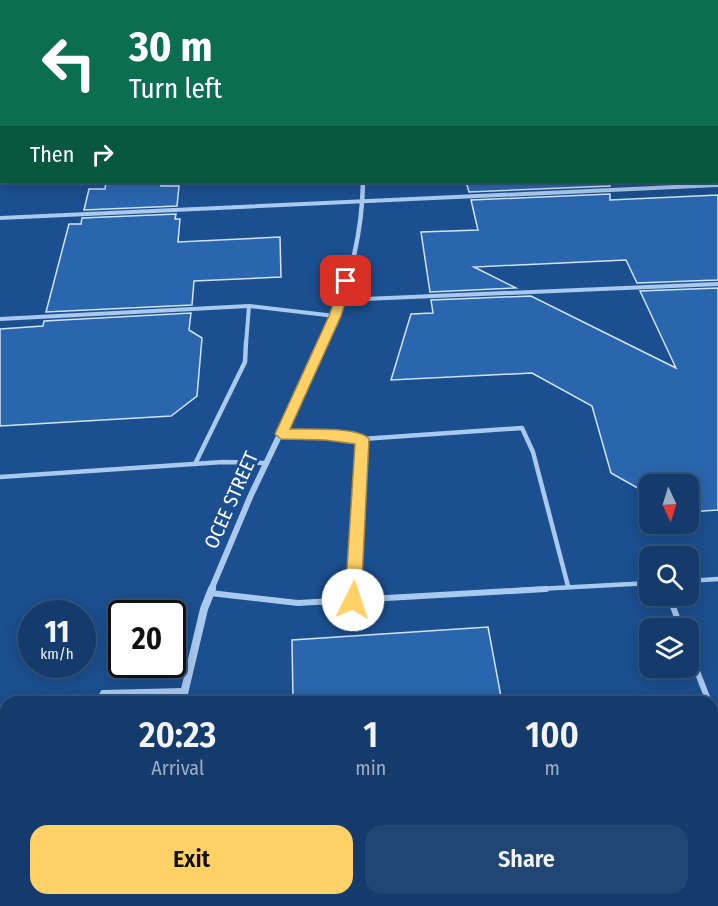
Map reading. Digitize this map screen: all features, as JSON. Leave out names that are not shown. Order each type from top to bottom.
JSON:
[{"type":"street","name":"OCEE STREET","points":[[183,696],[210,593],[266,463],[341,300],[358,243],[365,200],[363,183]]},
{"type":"lane","points":[[0,218],[718,185]]},
{"type":"lane","points":[[341,300],[718,284]]},
{"type":"lane","points":[[0,319],[249,306],[335,316]]},
{"type":"lane","points":[[195,464],[245,362],[249,306]]},
{"type":"lane","points":[[281,434],[325,434],[362,439],[522,428],[534,452],[568,586]]},
{"type":"lane","points":[[353,600],[362,439]]},
{"type":"lane","points":[[0,477],[195,464],[266,463]]},
{"type":"lane","points":[[699,580],[718,579]]},
{"type":"lane","points":[[210,593],[298,603],[639,583]]},
{"type":"lane","points":[[699,676],[707,696]]},
{"type":"lane","points":[[102,696],[103,693],[184,691]]},
{"type":"building","points":[[106,183],[161,183],[161,186],[179,186],[177,206],[84,210],[89,189],[105,189]]},
{"type":"building","points":[[466,183],[609,183],[610,186],[469,192]]},
{"type":"building","points":[[610,194],[610,200],[718,195],[718,280],[637,283],[626,260],[474,267],[516,288],[430,292],[421,232],[478,230],[471,200]]},
{"type":"building","points":[[176,214],[175,219],[180,219],[178,242],[280,237],[281,277],[194,281],[192,305],[46,312],[69,224],[81,224],[82,218]]},
{"type":"building","points":[[718,288],[718,510],[699,511],[699,474],[639,474],[639,489],[611,473],[592,406],[532,373],[391,380],[411,314],[433,313],[431,300],[531,296],[676,368],[640,291]]},
{"type":"building","points":[[191,313],[189,330],[202,338],[197,396],[171,416],[0,426],[0,329],[43,326],[44,321]]},
{"type":"building","points":[[488,627],[501,696],[293,696],[292,640]]},
{"type":"route","points":[[346,281],[335,316],[281,434],[325,434],[362,439],[353,600]]}]
